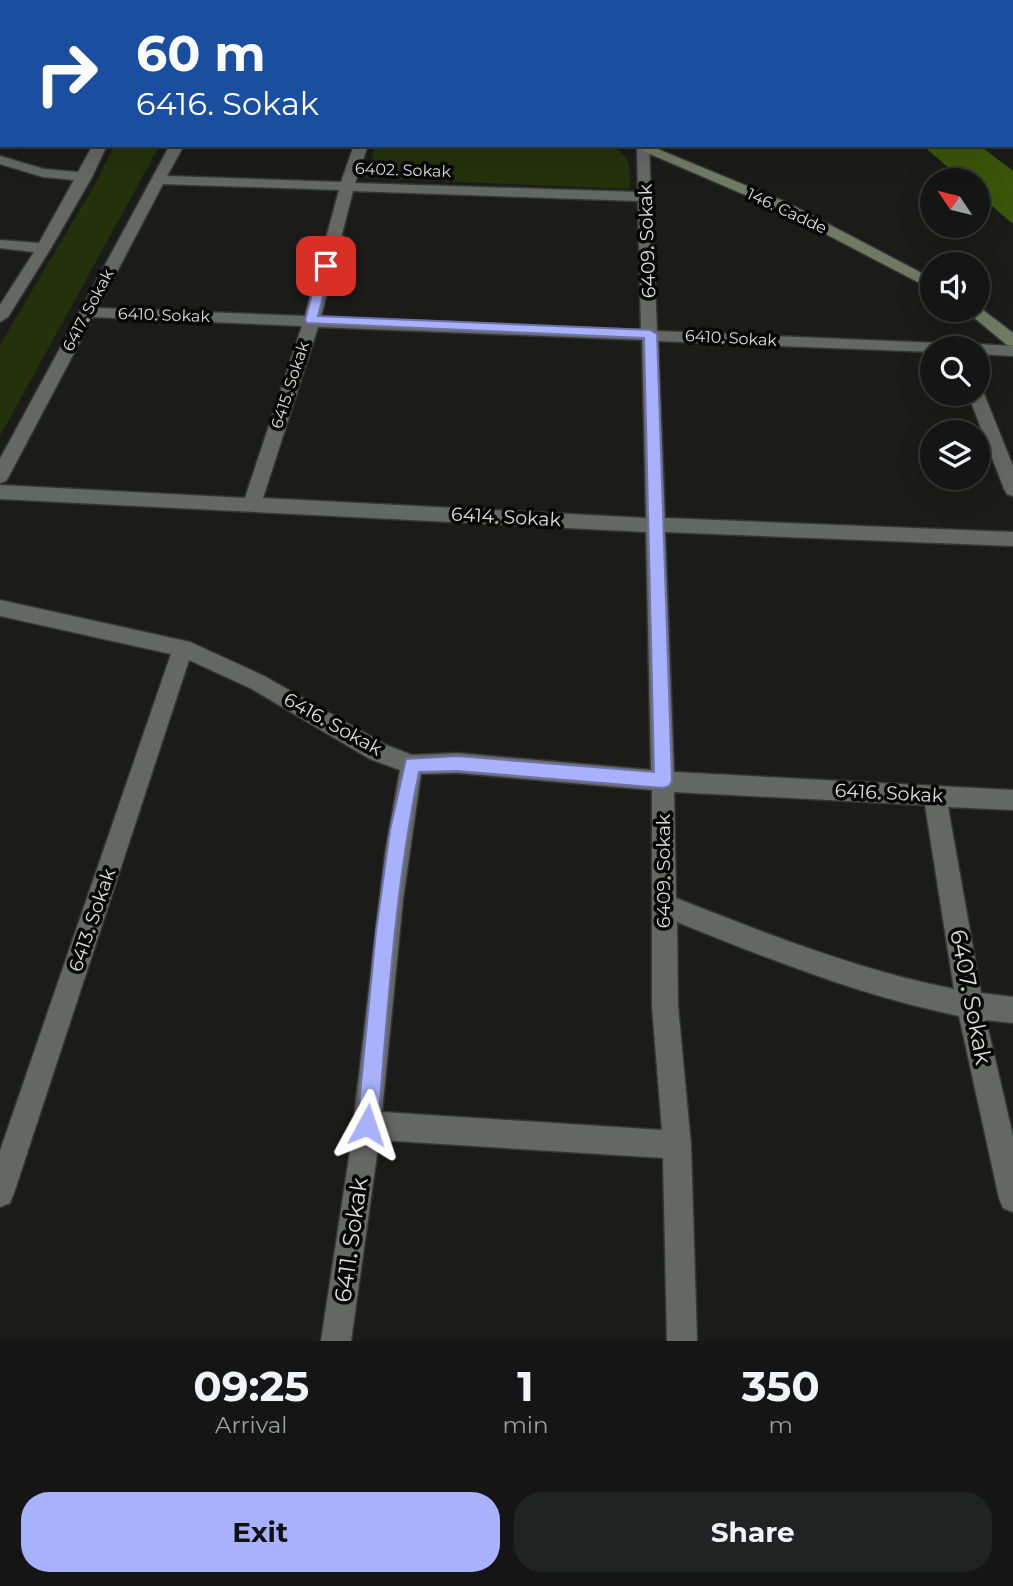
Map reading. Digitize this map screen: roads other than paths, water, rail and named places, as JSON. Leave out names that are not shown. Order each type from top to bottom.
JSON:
[{"type":"street","points":[[0,317],[44,248],[99,147]]},
{"type":"street","name":"6417. Sokak","points":[[0,476],[176,147]]},
{"type":"street","name":"6415. Sokak","points":[[252,503],[312,320],[347,186],[360,147]]},
{"type":"street","name":"6409. Sokak","points":[[640,147],[646,197],[650,334],[663,781],[665,1006],[677,1145],[682,1341]]},
{"type":"street","name":"146. Cadde","points":[[640,147],[783,206],[920,278]]},
{"type":"street","points":[[0,160],[43,173],[85,177]]},
{"type":"street","name":"6402. Sokak","points":[[159,180],[646,197]]},
{"type":"street","points":[[0,244],[44,248]]},
{"type":"street","name":"6410. Sokak","points":[[86,313],[920,346]]},
{"type":"street","points":[[988,322],[1013,341]]},
{"type":"street","points":[[990,350],[1013,351]]},
{"type":"street","points":[[981,406],[1013,489]]},
{"type":"street","name":"6414. Sokak","points":[[0,492],[654,525],[1013,539]]},
{"type":"street","name":"6416. Sokak","points":[[0,608],[183,648],[257,682],[378,752],[412,765],[457,764],[663,781],[1013,800]]},
{"type":"street","name":"6413. Sokak","points":[[0,1193],[183,648]]},
{"type":"street","name":"6411. Sokak","points":[[336,1341],[367,1125],[385,931],[398,830],[412,765]]},
{"type":"street","name":"6407. Sokak","points":[[935,796],[970,1006],[1013,1198]]},
{"type":"street","points":[[662,904],[847,976],[970,1006],[1013,1010]]},
{"type":"street","points":[[367,1125],[677,1145]]}]
